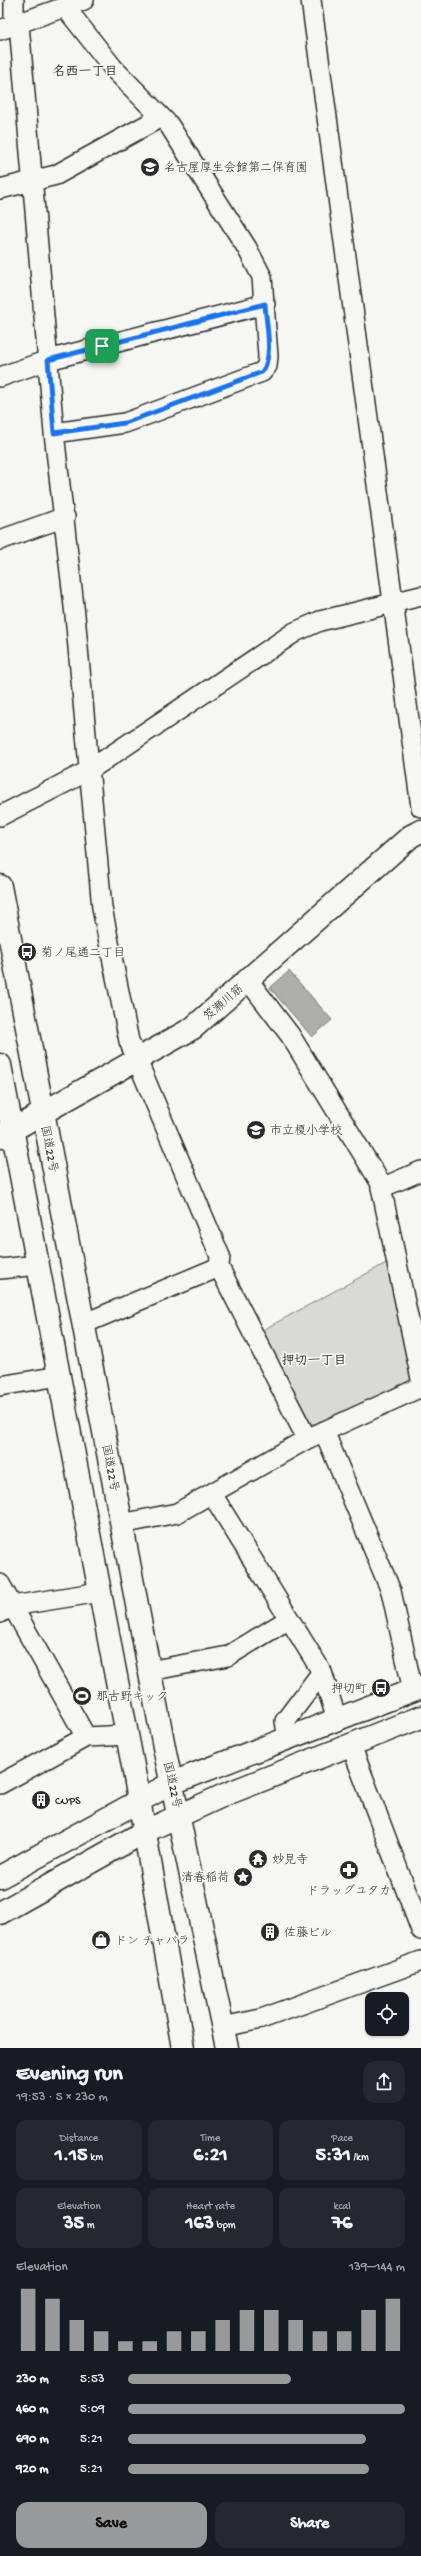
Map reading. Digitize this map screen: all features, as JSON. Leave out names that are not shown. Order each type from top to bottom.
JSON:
[{"type":"main road","name":"笈瀬川筋","points":[[6,1134],[194,1028],[411,836],[421,831]]},
{"type":"main road","name":"国道22号","points":[[0,886],[149,1671],[227,2048]]},
{"type":"main road","points":[[0,1065],[6,1134],[38,1266],[128,1736],[183,2048]]},
{"type":"main road","points":[[0,1877],[172,1783],[417,1689]]},
{"type":"main road","points":[[0,1913],[144,1832],[180,1815],[224,1795],[421,1717]]},
{"type":"street","points":[[14,0],[14,15],[19,24],[54,433],[65,517],[102,908],[130,1041],[137,1060],[220,1256],[219,1268],[307,1439]]},
{"type":"street","points":[[0,30],[84,0]]},
{"type":"street","points":[[311,0],[395,603],[421,807]]},
{"type":"street","points":[[54,433],[125,423],[262,372],[267,366],[268,356],[262,277],[247,248],[168,125],[114,70],[65,7]]},
{"type":"street","points":[[0,189],[32,182],[74,166],[161,117]]},
{"type":"street","points":[[0,377],[48,360],[265,304]]},
{"type":"street","points":[[0,540],[65,517]]},
{"type":"street","points":[[0,816],[88,771],[295,632],[320,621],[421,596]]},
{"type":"street","points":[[248,980],[290,1035],[382,1188],[421,1379]]},
{"type":"street","points":[[382,1188],[421,1171]]},
{"type":"street","points":[[0,1270],[38,1266]]},
{"type":"street","points":[[83,1324],[219,1268]]},
{"type":"street","points":[[0,1386],[59,1376]]},
{"type":"street","points":[[121,1524],[177,1513],[307,1439],[421,1387]]},
{"type":"street","points":[[324,1431],[391,1591],[417,1689]]},
{"type":"street","points":[[212,1494],[322,1672],[337,1720]]},
{"type":"street","points":[[0,1584],[6,1609],[86,1737]]},
{"type":"street","points":[[6,1609],[100,1592]]},
{"type":"street","points":[[149,1671],[228,1656],[289,1619]]},
{"type":"street","points":[[288,1738],[285,1721],[322,1672]]},
{"type":"street","points":[[0,1784],[86,1737],[128,1736]]},
{"type":"street","points":[[351,1745],[421,1930]]},
{"type":"street","points":[[222,2027],[261,2018],[421,1961]]},
{"type":"shaded area","points":[[289,971],[332,1020],[312,1037],[270,988]]},
{"type":"shaded area","points":[[388,1262],[412,1378],[410,1384],[316,1424],[306,1424],[259,1332]]},
{"type":"place","name":"名古屋厚生会館第二保育園","points":[[150,167]]},
{"type":"place","name":"菊ノ尾通二丁目","points":[[27,952]]},
{"type":"place","name":"市立榎小学校","points":[[256,1130]]},
{"type":"place","name":"押切町","points":[[381,1688]]},
{"type":"place","name":"那古野キック","points":[[82,1696]]},
{"type":"place","name":"CUPS","points":[[41,1800]]},
{"type":"place","name":"妙見寺","points":[[258,1859]]},
{"type":"place","name":"ドラッグユタカ","points":[[349,1870]]},
{"type":"place","name":"清春稲荷","points":[[243,1877]]},
{"type":"place","name":"佐藤ビル","points":[[270,1932]]},
{"type":"place","name":"ドン チャバラ","points":[[101,1940]]},
{"type":"district","name":"名西一丁目","points":[[85,70]]},
{"type":"district","name":"押切一丁目","points":[[314,1359]]},
{"type":"route","points":[[265,304],[268,356],[267,366],[262,372],[125,423],[54,433],[48,360],[102,346],[265,304]]}]
